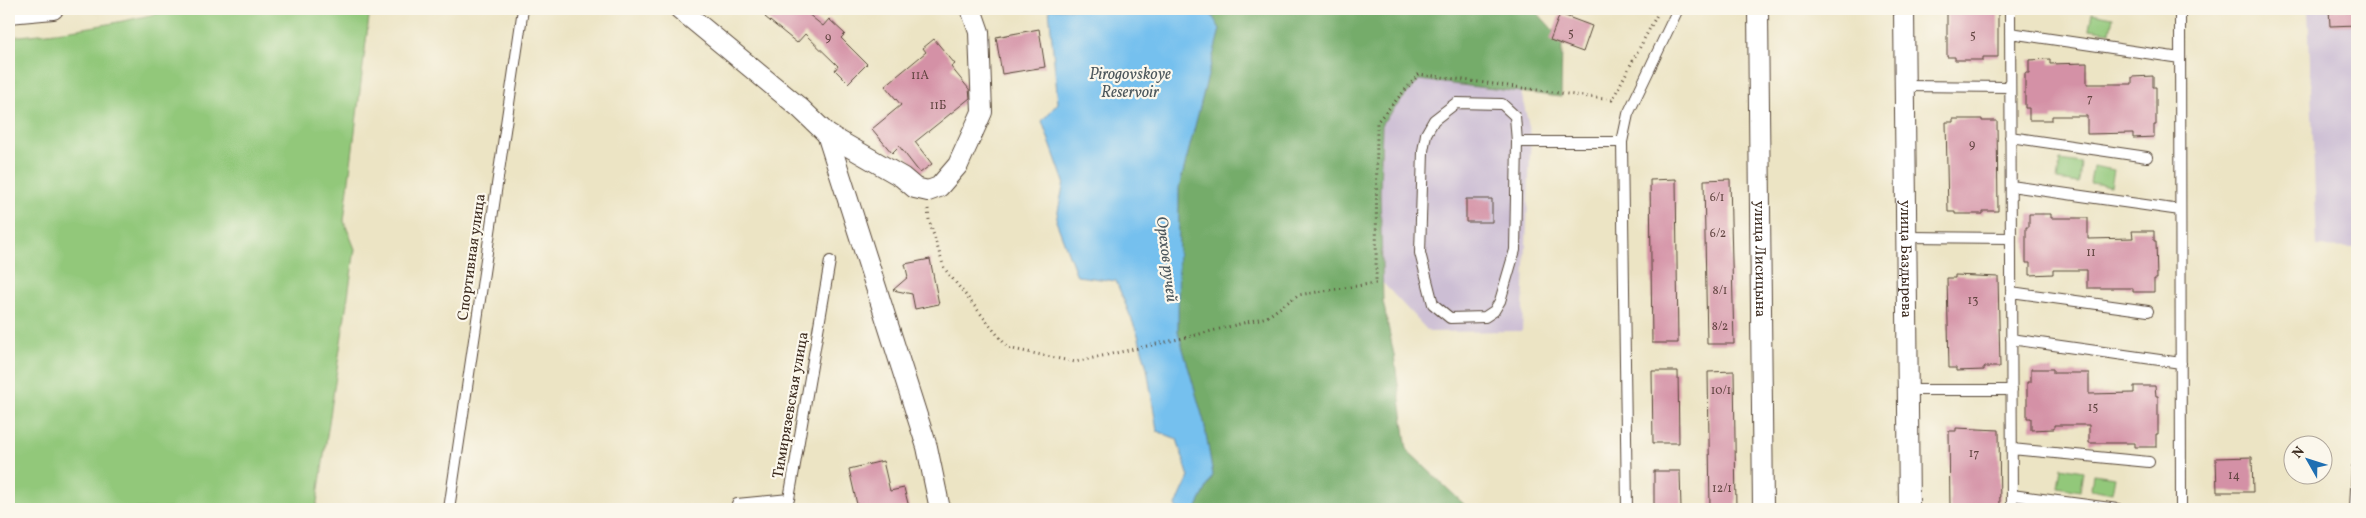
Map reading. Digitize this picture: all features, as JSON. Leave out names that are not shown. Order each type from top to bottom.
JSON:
[{"type":"street","points":[[9,13],[53,9]]},
{"type":"street","points":[[680,9],[800,108],[827,134],[852,147],[915,188],[928,191],[939,188],[958,164],[982,112],[979,32],[971,9]]},
{"type":"street","name":"улица Лисицына","points":[[1758,9],[1763,509]]},
{"type":"street","name":"улица Баздырева","points":[[1904,9],[1909,509]]},
{"type":"street","points":[[827,134],[927,448],[940,509]]},
{"type":"lane","name":"Спортивная улица","points":[[449,509],[523,9]]},
{"type":"lane","points":[[1628,509],[1622,142],[1628,114],[1678,9]]},
{"type":"lane","points":[[2010,9],[2012,509]]},
{"type":"lane","points":[[2180,9],[2181,509]]},
{"type":"lane","points":[[2010,34],[2180,58]]},
{"type":"lane","points":[[1905,86],[2010,87]]},
{"type":"lane","points":[[1456,103],[1502,104],[1515,116],[1517,142],[1515,250],[1500,301],[1494,311],[1485,317],[1450,318],[1433,304],[1420,253],[1423,151],[1426,134],[1442,111],[1456,103]]},
{"type":"lane","points":[[2010,137],[2147,157]]},
{"type":"lane","points":[[1517,142],[1622,142]]},
{"type":"lane","points":[[2010,186],[2180,210]]},
{"type":"lane","points":[[1906,237],[2011,238]]},
{"type":"lane","name":"Тимирязевская улица","points":[[736,509],[737,504],[789,499],[830,261]]},
{"type":"lane","points":[[2011,292],[2148,311]]},
{"type":"lane","points":[[2012,339],[2181,363]]},
{"type":"lane","points":[[1908,390],[2012,390]]},
{"type":"lane","points":[[2012,449],[2149,462]]},
{"type":"lane","points":[[2355,509],[2357,468]]},
{"type":"lane","points":[[2012,495],[2118,509]]},
{"type":"path","points":[[928,191],[928,220],[944,268],[1008,348],[1075,362],[1267,317],[1298,295],[1376,283],[1377,254]]},
{"type":"shaded area","points":[[2308,9],[2357,9],[2357,248],[2317,247]]},
{"type":"shaded area","points":[[1419,80],[1521,92],[1531,135],[1522,331],[1429,332],[1382,282],[1380,192],[1382,123]]},
{"type":"green space","points":[[174,9],[370,9],[344,221],[355,249],[316,509],[9,509],[9,37],[92,27]]},
{"type":"green space","points":[[1208,9],[1534,9],[1562,40],[1561,97],[1419,80],[1382,123],[1380,192],[1383,301],[1394,355],[1407,450],[1469,509],[1196,509],[1213,475],[1204,422],[1178,332],[1179,188],[1220,29]]},
{"type":"green space","points":[[2092,13],[2113,17],[2110,32],[2089,29]]},
{"type":"green space","points":[[2060,160],[2081,163],[2079,183],[2057,180]]},
{"type":"green space","points":[[2093,166],[2114,170],[2111,186],[2090,183]]},
{"type":"green space","points":[[2061,467],[2083,471],[2080,491],[2058,487]]},
{"type":"green space","points":[[2093,474],[2115,477],[2112,493],[2091,489]]},
{"type":"water","name":"Pirogovskoye Reservoir","points":[[1049,9],[1208,9],[1220,29],[1179,188],[1178,332],[1204,422],[1213,475],[1196,509],[1177,509],[1176,505],[1189,477],[1177,439],[1157,431],[1147,368],[1138,335],[1116,281],[1077,276],[1056,221],[1064,182],[1042,121],[1058,103]]},
{"type":"building","points":[[772,9],[802,9],[823,26],[829,19],[845,34],[841,38],[867,64],[848,83],[835,70],[838,66],[805,34],[797,43],[765,17]]},
{"type":"building","points":[[1947,9],[1998,9],[1998,57],[1983,57],[1983,60],[1955,60],[1955,57],[1947,57]]},
{"type":"building","points":[[2329,9],[2357,9],[2357,25],[2330,26]]},
{"type":"building","points":[[1560,14],[1592,26],[1583,52],[1550,40]]},
{"type":"building","points":[[1039,29],[1045,67],[1002,74],[996,37]]},
{"type":"building","points":[[934,39],[955,64],[951,67],[969,89],[970,98],[915,142],[932,164],[920,173],[899,146],[892,153],[872,129],[901,105],[885,86],[926,52],[923,48]]},
{"type":"building","points":[[2050,59],[2050,64],[2087,63],[2087,84],[2132,84],[2132,77],[2153,76],[2153,87],[2156,87],[2156,125],[2154,125],[2154,137],[2133,138],[2133,133],[2087,134],[2087,116],[2052,116],[2052,120],[2029,120],[2029,108],[2025,108],[2025,73],[2029,73],[2029,60]]},
{"type":"building","points":[[1953,119],[1997,121],[1998,211],[1983,211],[1983,214],[1955,214],[1955,212],[1948,212],[1946,122],[1953,122]]},
{"type":"building","points":[[1676,179],[1678,343],[1652,343],[1650,180]]},
{"type":"building","points":[[1730,179],[1734,344],[1707,344],[1704,180]]},
{"type":"building","points":[[1466,199],[1492,199],[1492,222],[1466,222]]},
{"type":"building","points":[[2029,214],[2051,214],[2051,218],[2088,218],[2088,239],[2133,238],[2132,231],[2154,231],[2157,279],[2154,279],[2154,292],[2133,292],[2133,288],[2087,288],[2087,270],[2053,270],[2053,274],[2030,275],[2030,263],[2026,263],[2026,227],[2029,227]]},
{"type":"building","points":[[930,259],[939,304],[915,309],[912,294],[893,290],[908,277],[905,264]]},
{"type":"building","points":[[1955,275],[1998,277],[2000,367],[1984,367],[1984,370],[1956,371],[1956,368],[1949,368],[1947,278],[1955,278]]},
{"type":"building","points":[[2031,369],[2053,369],[2053,373],[2089,373],[2089,394],[2134,393],[2134,386],[2155,386],[2156,396],[2158,396],[2156,447],[2135,447],[2135,443],[2089,443],[2089,425],[2054,425],[2054,429],[2031,430],[2031,418],[2027,418],[2027,382],[2031,382]]},
{"type":"building","points":[[1652,371],[1678,371],[1679,443],[1653,443]]},
{"type":"building","points":[[1734,371],[1736,509],[1710,509],[1708,372]]},
{"type":"building","points":[[1956,428],[1999,430],[2000,509],[1950,509],[1949,431],[1956,431]]},
{"type":"building","points":[[2252,457],[2253,492],[2217,492],[2216,458]]},
{"type":"building","points":[[883,461],[890,491],[904,488],[909,507],[897,509],[858,509],[849,469]]},
{"type":"building","points":[[1654,471],[1680,471],[1681,509],[1654,509]]},
{"type":"water label","name":"Орехов ручей","points":[[1168,259]]}]
